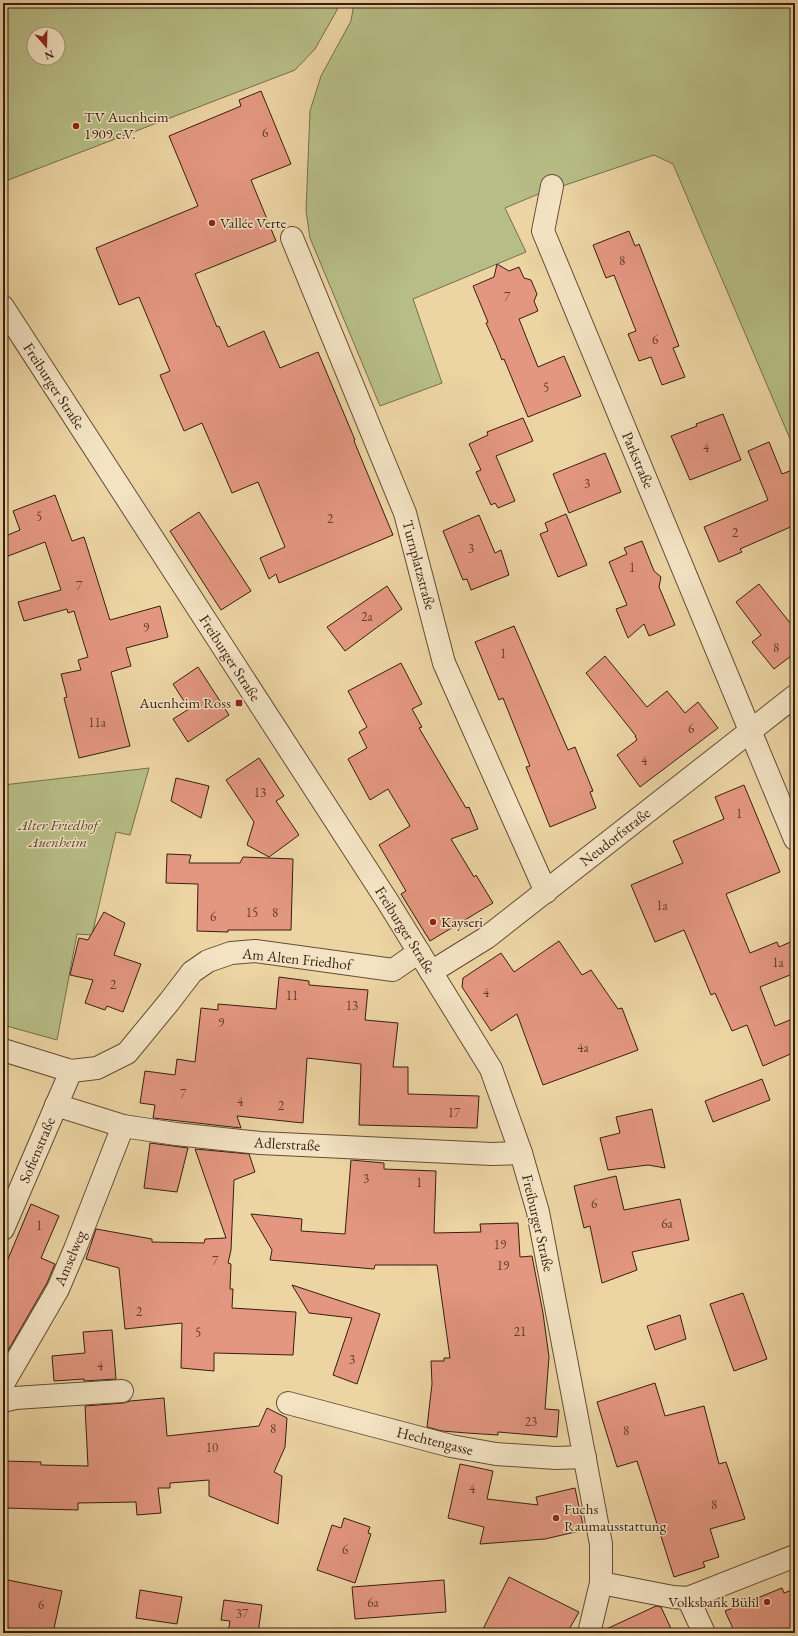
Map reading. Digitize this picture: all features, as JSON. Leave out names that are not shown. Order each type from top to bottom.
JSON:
[{"type":"street","name":"Parkstraße","points":[[552,186],[543,231],[795,838]]},
{"type":"street","name":"Turnplatzstraße","points":[[292,238],[405,513],[444,663],[546,892]]},
{"type":"street","name":"Freiburger Straße","points":[[3,307],[388,902],[491,1070],[521,1153],[538,1212],[601,1544],[601,1583],[589,1633]]},
{"type":"street","name":"Neudorfstraße","points":[[431,972],[486,938],[795,696]]},
{"type":"street","name":"Am Alten Friedhof","points":[[3,1050],[71,1071],[97,1068],[127,1053],[192,972],[208,961],[231,953],[255,952],[393,970],[419,952]]},
{"type":"street","name":"Sofienstraße","points":[[3,1228],[71,1071]]},
{"type":"street","name":"Adlerstraße","points":[[56,1105],[124,1126],[176,1134],[260,1143],[492,1154],[521,1153]]},
{"type":"street","name":"Amselweg","points":[[3,1384],[58,1290],[124,1126]]},
{"type":"street","points":[[3,1401],[15,1398],[122,1391]]},
{"type":"street","name":"Hechtengasse","points":[[288,1402],[452,1446],[496,1454],[556,1458],[585,1457]]},
{"type":"street","points":[[601,1583],[673,1597],[688,1598],[795,1556]]},
{"type":"street","points":[[688,1598],[704,1633]]},
{"type":"green space","name":"TV Auenheim 1909 e.V.","points":[[3,3],[338,3],[337,10],[315,49],[295,70],[3,182]]},
{"type":"green space","points":[[354,3],[795,3],[795,446],[793,446],[673,164],[654,155],[536,195],[505,208],[526,252],[413,299],[442,383],[380,406],[310,238],[306,211],[310,111],[321,76],[351,21]]},
{"type":"green space","name":"Alter Friedhof Auenheim","points":[[149,768],[130,835],[116,832],[92,935],[77,934],[57,1040],[3,1025],[3,785]]},
{"type":"building","points":[[261,91],[291,164],[251,180],[276,241],[195,274],[217,327],[219,326],[228,347],[264,331],[280,368],[318,352],[393,535],[279,583],[276,574],[269,579],[260,558],[285,547],[258,482],[232,493],[202,423],[184,431],[160,375],[170,371],[139,297],[119,305],[96,248],[198,206],[169,136],[241,106],[239,100]]},
{"type":"building","points":[[629,231],[635,246],[639,244],[679,346],[673,348],[685,377],[662,385],[651,357],[639,361],[628,334],[636,331],[614,275],[606,278],[593,245]]},
{"type":"building","points":[[497,264],[509,271],[519,267],[524,278],[531,280],[537,294],[534,301],[538,311],[519,319],[538,367],[564,356],[581,396],[528,417],[504,359],[502,360],[486,323],[488,322],[473,286],[494,277]]},
{"type":"building","points":[[723,414],[741,460],[690,480],[671,436],[697,426],[696,424]]},
{"type":"building","points":[[523,418],[533,441],[496,456],[515,501],[498,508],[495,503],[491,505],[476,472],[481,470],[469,444],[488,435],[487,432]]},
{"type":"building","points":[[769,442],[782,474],[795,469],[795,525],[740,549],[742,552],[719,562],[704,527],[768,500],[748,451]]},
{"type":"building","points":[[605,453],[621,492],[569,513],[553,474]]},
{"type":"building","points":[[55,495],[72,541],[84,537],[110,620],[160,606],[168,637],[126,648],[131,666],[111,672],[130,746],[79,758],[64,698],[67,697],[61,674],[81,670],[78,660],[88,657],[74,611],[68,613],[67,609],[24,621],[18,602],[61,590],[45,542],[3,558],[3,537],[20,530],[13,511]]},
{"type":"building","points":[[199,512],[251,591],[221,610],[170,531]]},
{"type":"building","points":[[566,514],[587,565],[558,577],[540,534],[548,531],[545,523]]},
{"type":"building","points":[[479,515],[495,553],[501,550],[509,575],[471,590],[467,579],[463,580],[443,531]]},
{"type":"building","points":[[642,541],[654,571],[661,577],[659,587],[675,625],[649,636],[644,624],[628,638],[616,609],[627,605],[609,562],[627,554],[624,548]]},
{"type":"building","points":[[759,584],[795,629],[795,653],[774,669],[752,642],[761,635],[736,602]]},
{"type":"building","points":[[387,586],[402,609],[345,651],[327,627]]},
{"type":"building","points":[[514,626],[568,750],[575,747],[593,791],[590,792],[596,808],[550,827],[526,767],[530,766],[503,698],[499,700],[475,642]]},
{"type":"building","points":[[605,656],[647,707],[667,691],[685,713],[698,702],[718,728],[640,787],[617,755],[637,740],[636,736],[586,673]]},
{"type":"building","points":[[401,663],[422,704],[412,709],[422,727],[419,728],[466,808],[469,807],[478,829],[451,839],[474,877],[476,875],[493,903],[430,941],[401,894],[406,891],[379,845],[410,826],[388,789],[370,800],[348,759],[367,748],[359,732],[367,727],[348,691]]},
{"type":"building","points":[[198,667],[229,715],[188,742],[173,719],[189,709],[173,684]]},
{"type":"building","points":[[259,758],[284,796],[276,801],[299,835],[269,857],[247,845],[254,822],[226,780]]},
{"type":"building","points":[[176,778],[209,786],[201,818],[171,801]]},
{"type":"building","points":[[744,785],[780,872],[726,894],[750,953],[777,942],[779,947],[795,940],[795,973],[760,987],[775,1026],[795,1018],[795,1052],[763,1066],[747,1025],[732,1031],[715,993],[711,995],[684,930],[655,942],[631,885],[683,863],[673,841],[724,819],[715,797]]},
{"type":"building","points":[[167,854],[191,855],[189,863],[240,863],[243,857],[293,859],[291,930],[228,930],[228,932],[197,931],[198,884],[166,883]]},
{"type":"building","points":[[104,912],[125,923],[114,955],[141,964],[123,1012],[107,1006],[105,1010],[85,1003],[93,980],[70,975],[79,938],[88,940]]},
{"type":"building","points":[[559,941],[582,975],[591,970],[618,1009],[622,1008],[638,1050],[543,1085],[517,1014],[491,1031],[462,987],[463,978],[501,953],[514,972]]},
{"type":"building","points":[[279,977],[309,981],[309,985],[368,990],[365,1020],[398,1023],[393,1067],[408,1067],[408,1094],[479,1096],[477,1128],[359,1125],[361,1064],[307,1058],[303,1123],[237,1116],[241,1128],[153,1118],[155,1105],[140,1103],[145,1071],[175,1075],[177,1059],[195,1062],[201,1008],[218,1010],[218,1004],[276,1009]]},
{"type":"building","points":[[762,1079],[770,1100],[713,1122],[705,1101]]},
{"type":"building","points":[[652,1109],[665,1168],[648,1165],[608,1170],[600,1138],[620,1133],[616,1117]]},
{"type":"building","points":[[150,1143],[188,1148],[177,1192],[144,1188]]},
{"type":"building","points":[[195,1149],[249,1154],[255,1172],[234,1180],[231,1250],[228,1263],[231,1264],[230,1289],[233,1289],[232,1308],[296,1312],[293,1355],[214,1353],[214,1371],[181,1368],[182,1323],[125,1329],[119,1268],[86,1259],[96,1229],[152,1239],[152,1242],[204,1243],[205,1239],[226,1238]]},
{"type":"building","points":[[351,1160],[384,1163],[384,1169],[436,1171],[434,1233],[481,1232],[480,1224],[518,1223],[520,1257],[532,1256],[543,1313],[549,1357],[545,1409],[559,1410],[557,1437],[498,1432],[498,1435],[467,1433],[442,1431],[427,1427],[432,1384],[431,1361],[444,1361],[444,1358],[450,1358],[437,1265],[375,1265],[374,1269],[270,1260],[272,1250],[251,1214],[302,1219],[301,1231],[345,1234]]},
{"type":"building","points":[[616,1176],[624,1210],[680,1199],[689,1240],[632,1252],[637,1270],[602,1283],[590,1226],[584,1228],[574,1186]]},
{"type":"building","points":[[31,1204],[59,1216],[41,1258],[55,1264],[47,1283],[3,1359],[3,1271]]},
{"type":"building","points":[[292,1285],[380,1314],[357,1384],[333,1375],[352,1318],[309,1313]]},
{"type":"building","points":[[743,1293],[767,1359],[734,1371],[710,1304]]},
{"type":"building","points":[[680,1315],[686,1339],[655,1350],[647,1326]]},
{"type":"building","points":[[112,1330],[116,1379],[54,1381],[52,1356],[85,1353],[83,1332]]},
{"type":"building","points":[[655,1383],[665,1416],[704,1406],[719,1464],[726,1462],[745,1519],[710,1529],[719,1557],[703,1562],[705,1567],[674,1577],[637,1461],[617,1467],[597,1402]]},
{"type":"building","points":[[164,1398],[167,1436],[259,1426],[267,1408],[287,1418],[285,1447],[274,1472],[282,1476],[278,1524],[209,1496],[209,1480],[170,1483],[170,1488],[158,1488],[161,1513],[137,1515],[136,1502],[78,1503],[78,1510],[4,1508],[3,1461],[41,1462],[41,1465],[88,1466],[85,1406]]},
{"type":"building","points":[[460,1464],[493,1471],[487,1499],[538,1505],[536,1497],[575,1488],[584,1530],[545,1539],[480,1544],[484,1527],[448,1518]]},
{"type":"building","points":[[344,1518],[370,1527],[368,1533],[371,1534],[355,1583],[317,1570],[332,1525],[341,1528]]},
{"type":"building","points":[[509,1577],[579,1612],[567,1633],[481,1633]]},
{"type":"building","points":[[3,1579],[62,1591],[53,1633],[34,1633],[3,1627]]},
{"type":"building","points":[[444,1580],[446,1612],[355,1619],[352,1587]]},
{"type":"building","name":"Volksbank Bühl","points":[[782,1588],[784,1593],[795,1589],[795,1628],[783,1633],[735,1633],[725,1611]]},
{"type":"building","points":[[140,1590],[182,1597],[177,1624],[136,1618]]},
{"type":"building","points":[[224,1600],[262,1605],[258,1633],[228,1633],[230,1621],[221,1620]]},
{"type":"building","points":[[656,1606],[661,1607],[673,1633],[602,1633],[602,1631]]},
{"type":"place","name":"TV Auenheim 1909 e.V.","points":[[76,126]]},
{"type":"place","name":"Vallée Verte","points":[[212,223]]},
{"type":"place","name":"Auenheim Ross","points":[[239,703]]},
{"type":"place","name":"Kayseri","points":[[433,922]]},
{"type":"place","name":"Fuchs Raumausstattung","points":[[556,1518]]},
{"type":"place","name":"Volksbank Bühl","points":[[767,1602]]}]
